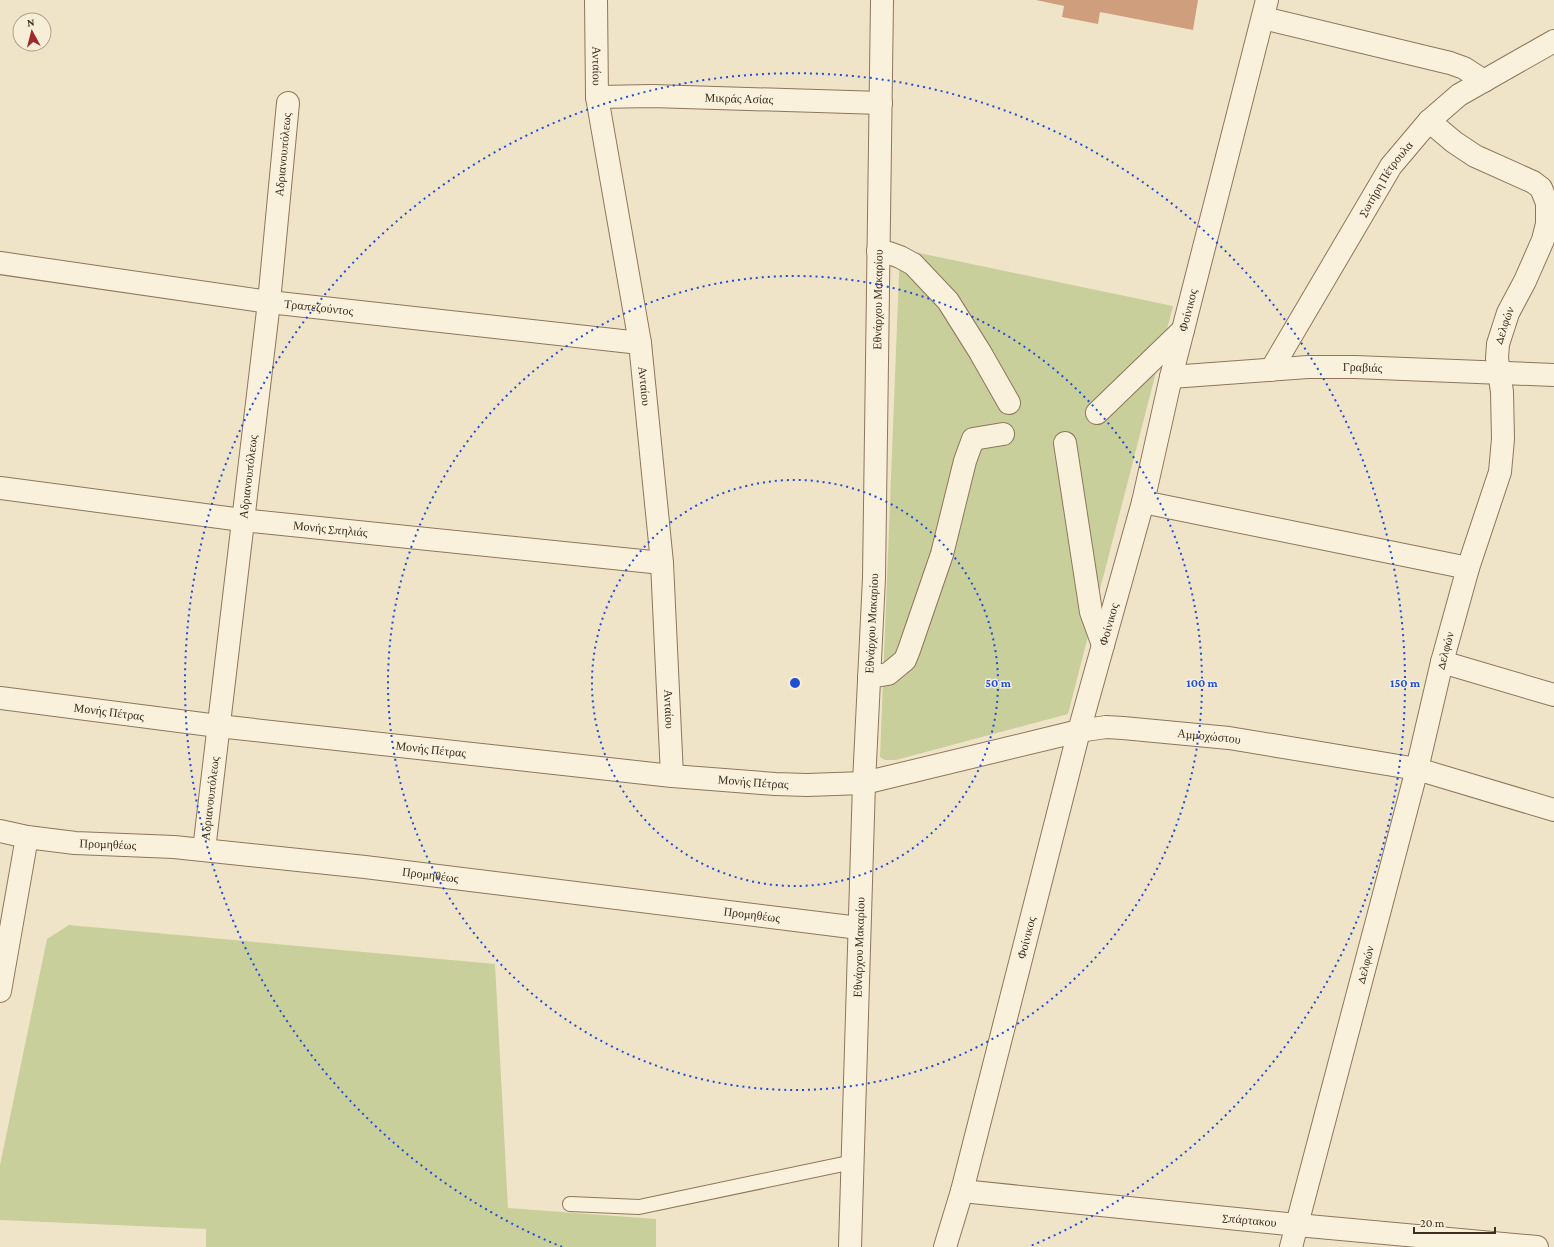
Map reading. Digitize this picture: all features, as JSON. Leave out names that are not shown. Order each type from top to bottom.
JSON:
[{"type":"street","name":"Ανταίου","points":[[596,0],[597,97],[640,343],[662,563],[672,776]]},
{"type":"street","name":"Εθνάρχου Μακαρίου","points":[[850,1247],[864,783],[874,578],[882,0]]},
{"type":"street","points":[[1265,9],[1450,62],[1464,68],[1484,81]]},
{"type":"street","name":"Φοίνικος","points":[[946,1247],[962,1191],[1080,731],[1143,502],[1171,376],[1265,9]]},
{"type":"street","name":"Σωτήρη Πέτρουλα","points":[[1271,370],[1391,166],[1429,121],[1459,95],[1554,41]]},
{"type":"street","name":"Μικράς Ασίας","points":[[597,97],[652,96],[881,103]]},
{"type":"street","name":"Αδριανουπόλεως","points":[[204,850],[268,302],[288,103]]},
{"type":"street","name":"Δελφών","points":[[1291,1247],[1417,769],[1442,662],[1468,568],[1500,472],[1503,455],[1503,411],[1497,358],[1498,344],[1508,313],[1525,281],[1543,240],[1547,224],[1548,185],[1533,182],[1475,156],[1454,142],[1429,121]]},
{"type":"street","points":[[878,251],[900,256],[914,264],[948,301],[980,352],[1009,403]]},
{"type":"street","name":"Τραπεζούντος","points":[[0,263],[268,302],[640,343]]},
{"type":"street","points":[[1097,413],[1183,330]]},
{"type":"street","name":"Γραβιάς","points":[[1171,376],[1308,367],[1355,367],[1554,375]]},
{"type":"street","points":[[869,676],[888,674],[905,660],[942,554],[965,461],[973,439],[1003,434]]},
{"type":"street","points":[[1065,443],[1091,612],[1103,645]]},
{"type":"street","name":"Μονής Σπηλιάς","points":[[0,488],[242,520],[662,563]]},
{"type":"street","points":[[1143,502],[1468,568]]},
{"type":"street","points":[[1442,662],[1554,695]]},
{"type":"street","name":"Μονής Πέτρας","points":[[0,698],[218,726],[672,776],[775,784],[807,785],[864,783]]},
{"type":"street","name":"Αμμοχώστου","points":[[864,783],[1080,731],[1106,727],[1229,738],[1417,769],[1554,810]]},
{"type":"street","name":"Προμηθέως","points":[[0,831],[27,837],[75,843],[204,850],[365,867],[859,928]]},
{"type":"street","points":[[0,991],[27,837]]},
{"type":"street","name":"Σπάρτακου","points":[[962,1191],[1297,1225],[1537,1247]]},
{"type":"lane","points":[[570,1204],[639,1207],[853,1162]]},
{"type":"green space","points":[[900,249],[1173,306],[1068,714],[896,760],[885,760],[880,757]]},
{"type":"green space","points":[[69,925],[495,964],[508,1208],[656,1219],[656,1247],[206,1247],[206,1229],[0,1220],[0,1165],[47,939]]},
{"type":"building","points":[[1036,0],[1198,0],[1193,30],[1100,12],[1098,24],[1062,17],[1064,6]]}]
